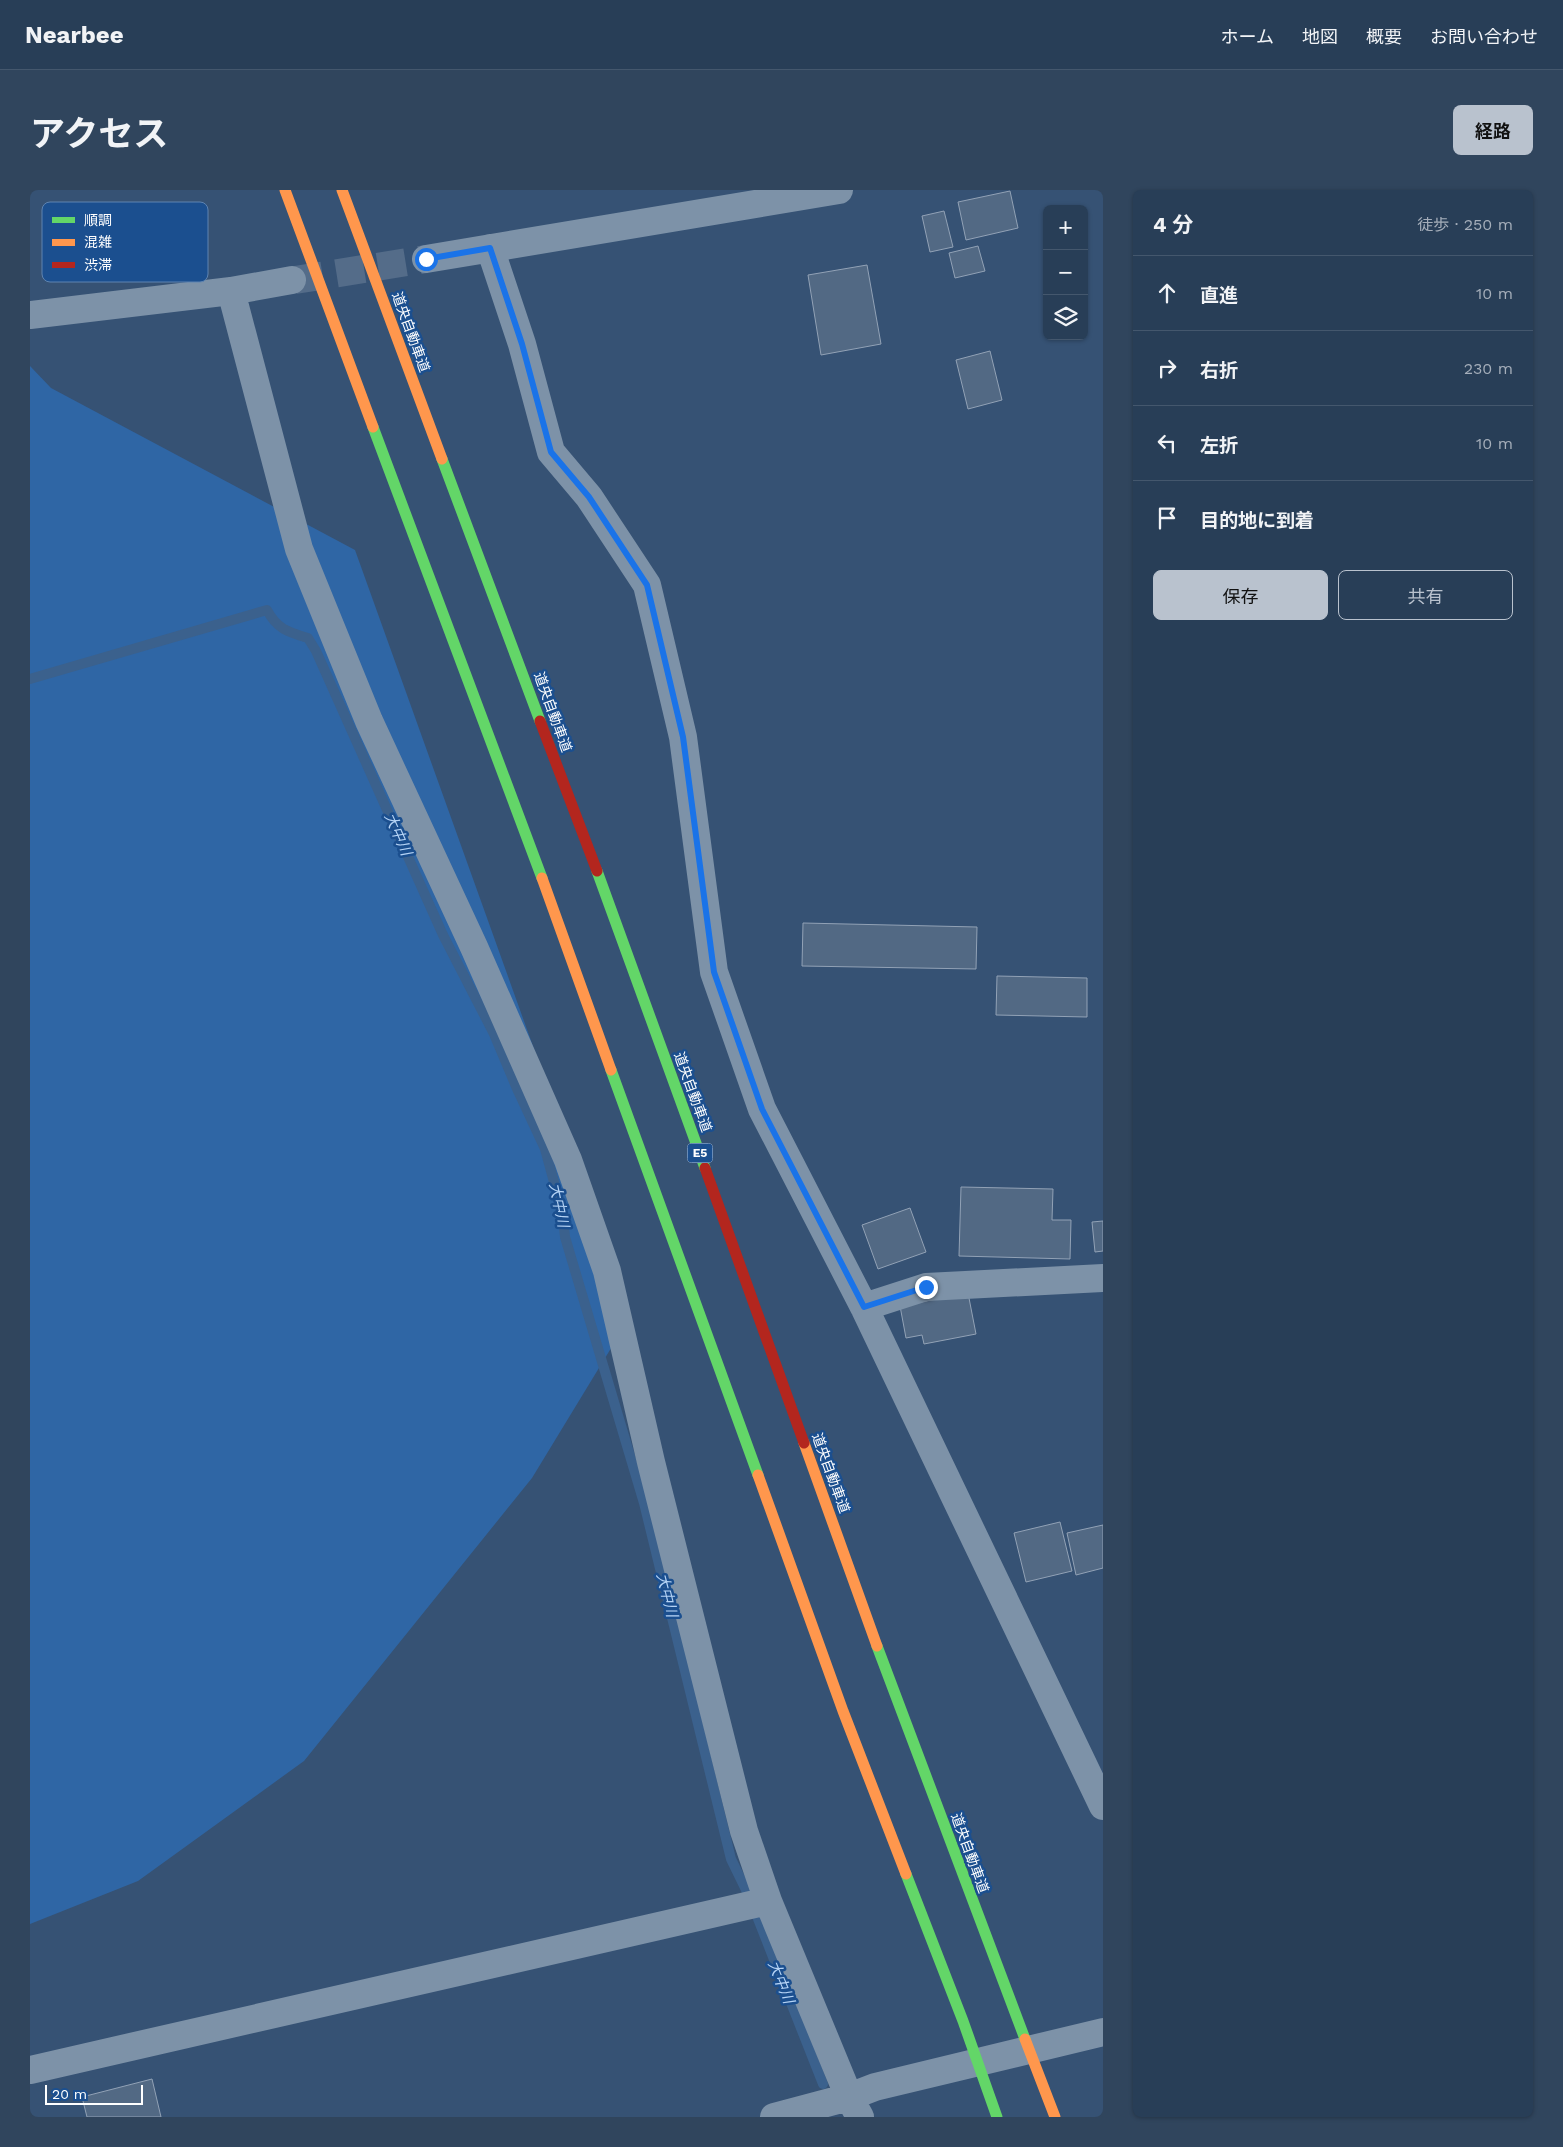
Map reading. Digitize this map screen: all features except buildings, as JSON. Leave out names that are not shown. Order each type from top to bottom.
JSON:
[{"type":"highway","points":[[284,190],[564,937],[843,1711],[997,2117]]},
{"type":"highway","name":"道央自動車道","points":[[342,190],[634,972],[891,1686],[1055,2117]]},
{"type":"street","points":[[426,259],[839,190]]},
{"type":"street","points":[[490,248],[522,344],[551,452],[589,497],[647,585],[683,737],[714,972],[762,1109],[864,1307],[1103,1806]]},
{"type":"street","points":[[30,315],[232,291],[292,280]]},
{"type":"street","points":[[232,291],[299,549],[369,720],[474,947],[568,1160],[607,1271],[651,1462],[744,1831],[768,1902],[854,2107]]},
{"type":"street","points":[[864,1307],[926,1287],[1103,1278]]},
{"type":"street","points":[[30,2070],[768,1902]]},
{"type":"street","points":[[774,2117],[854,2107],[875,2086],[1103,2032]]},
{"type":"shaded area","points":[[30,366],[51,388],[355,550],[586,1194],[616,1340],[532,1478],[304,1761],[138,1881],[30,1924]]},
{"type":"waterway","name":"大中川","points":[[30,679],[267,610],[279,626],[308,638],[316,651],[443,935],[494,1034],[545,1149],[563,1215],[565,1237],[644,1503],[731,1859],[749,1896],[823,2084]]},
{"type":"tunnel","points":[[295,280],[426,259]]},
{"type":"traffic: fast","points":[[373,427],[542,878]]},
{"type":"traffic: fast","points":[[442,459],[540,721]]},
{"type":"traffic: fast","points":[[597,871],[705,1168]]},
{"type":"traffic: fast","points":[[611,1070],[758,1475]]},
{"type":"traffic: fast","points":[[877,1646],[1025,2039]]},
{"type":"traffic: fast","points":[[906,1874],[963,2021],[997,2117]]},
{"type":"traffic: slow","points":[[285,190],[373,427]]},
{"type":"traffic: slow","points":[[342,190],[442,459]]},
{"type":"traffic: slow","points":[[542,878],[611,1070]]},
{"type":"traffic: slow","points":[[804,1443],[877,1646]]},
{"type":"traffic: slow","points":[[758,1475],[843,1711],[906,1874]]},
{"type":"traffic: slow","points":[[1025,2039],[1055,2117]]},
{"type":"traffic: jam","points":[[540,721],[597,871]]},
{"type":"traffic: jam","points":[[705,1168],[804,1443]]},
{"type":"route","points":[[426,259],[490,248],[522,344],[551,452],[589,497],[647,585],[683,737],[714,972],[762,1109],[864,1307],[926,1287]]}]
